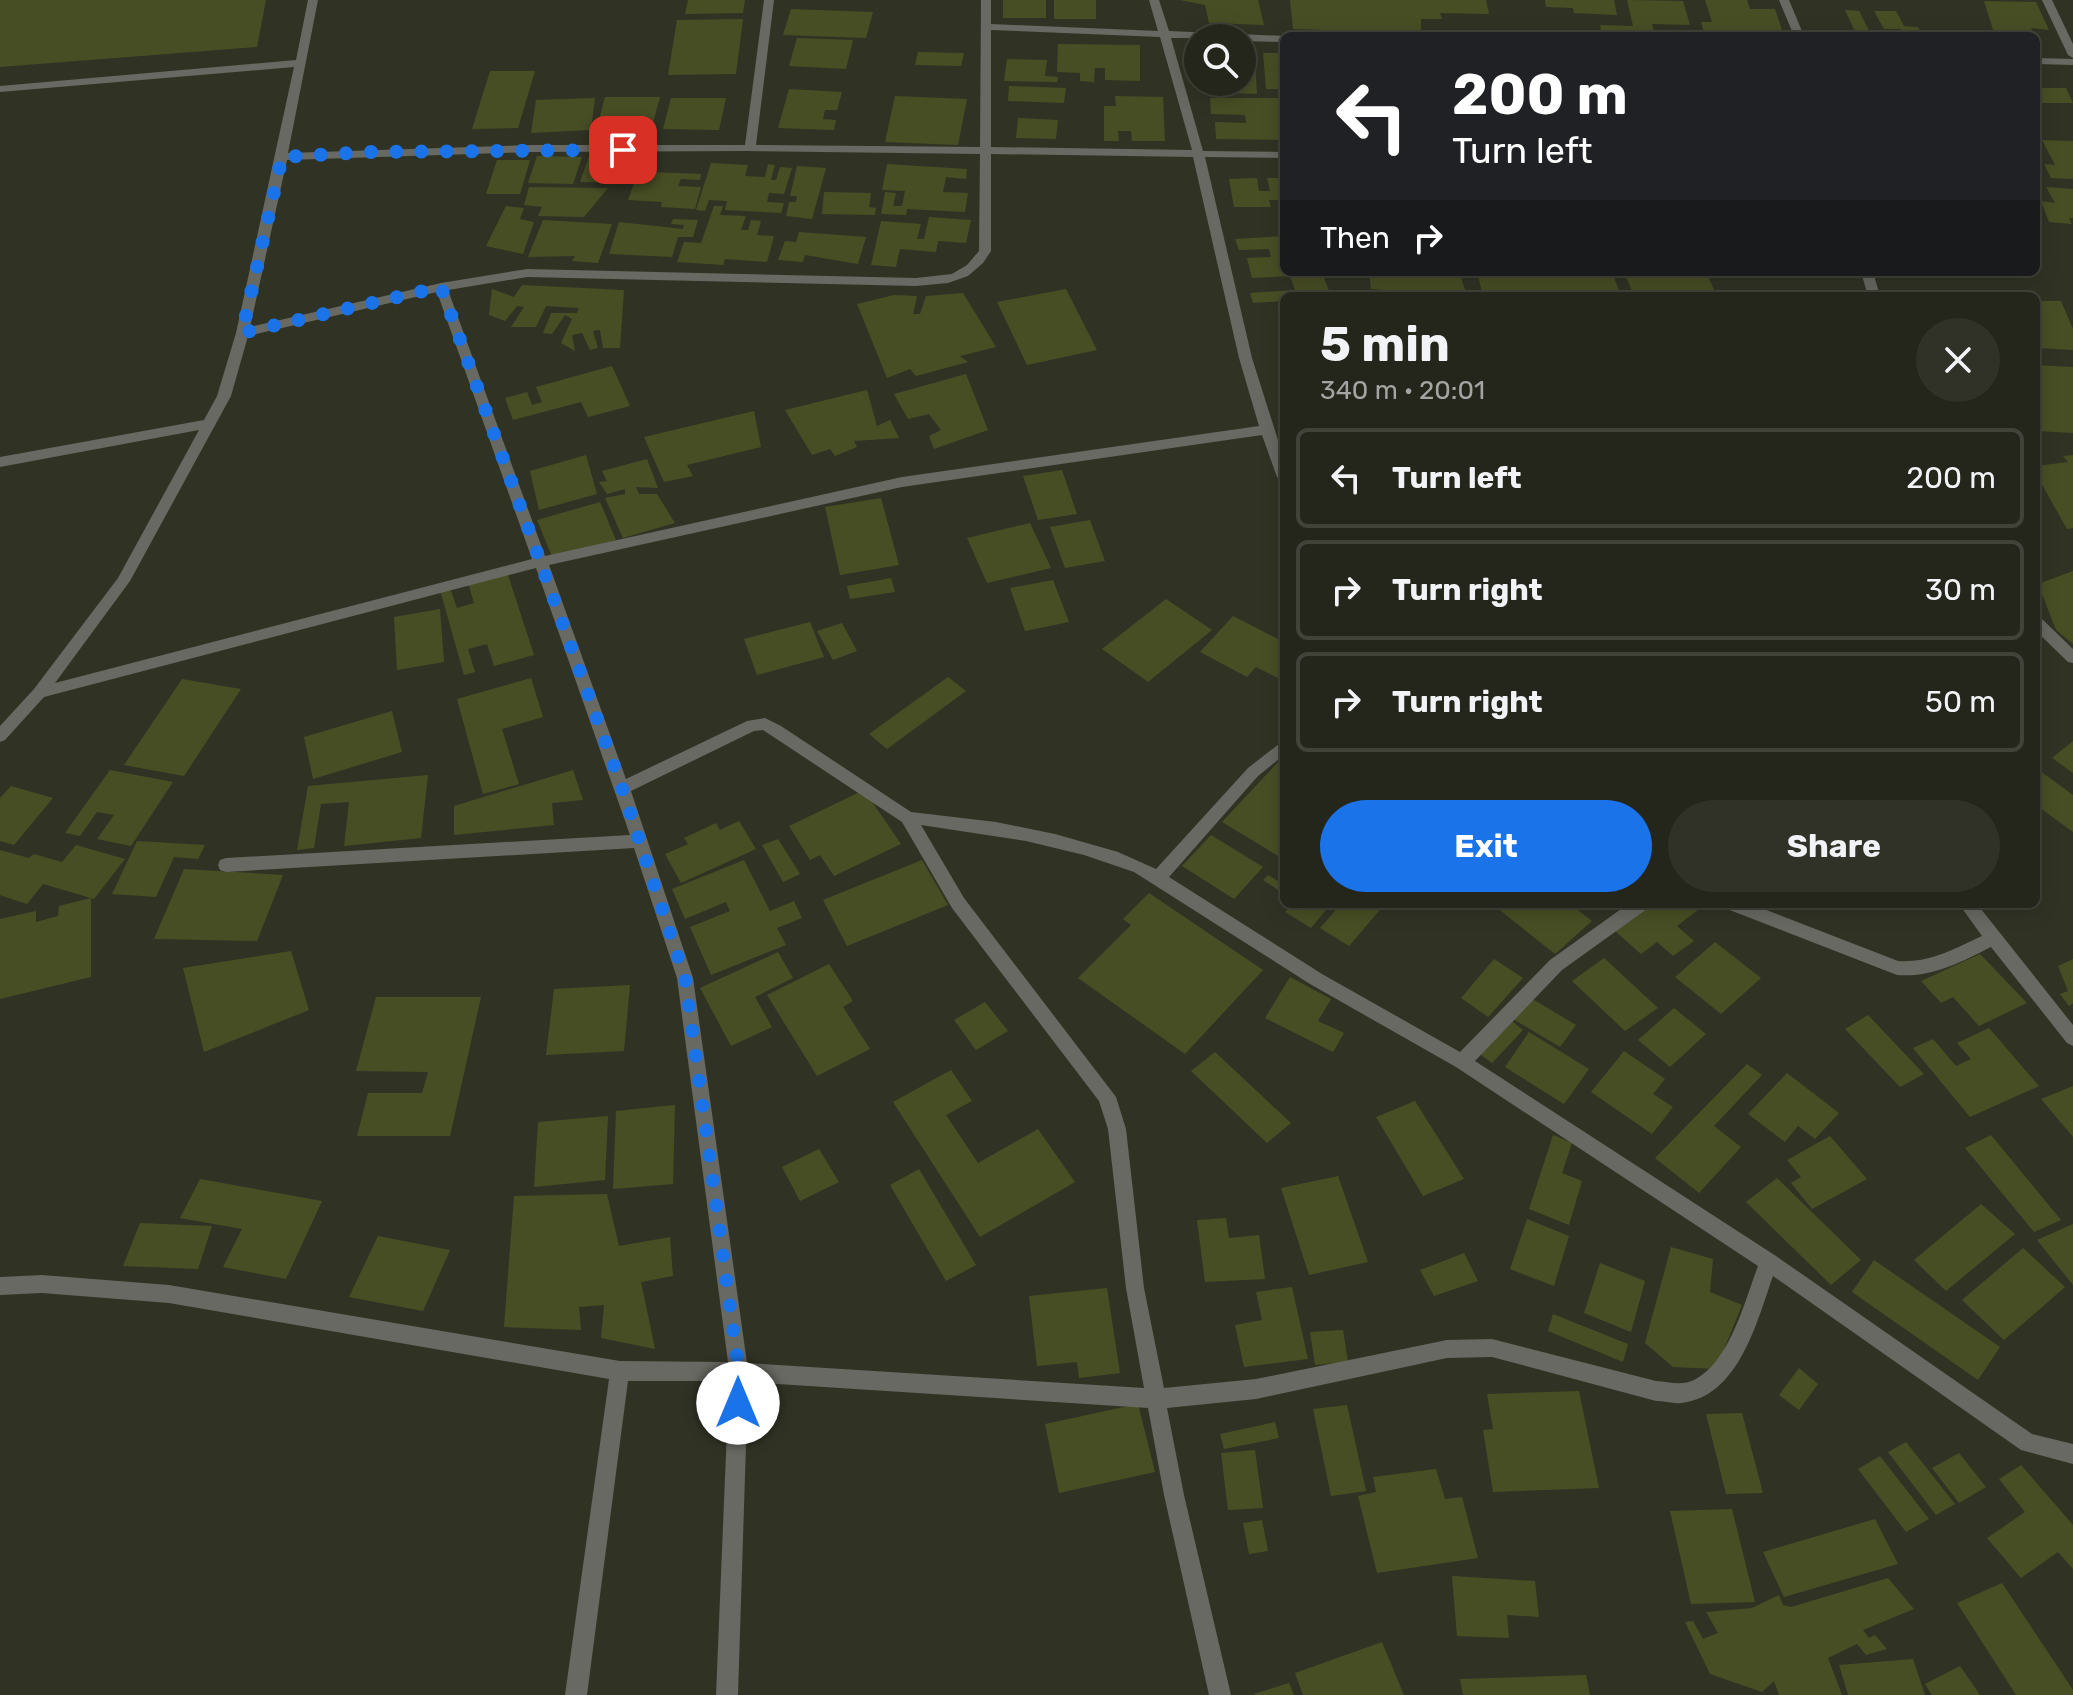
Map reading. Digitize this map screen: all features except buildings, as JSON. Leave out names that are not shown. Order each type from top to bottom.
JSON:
[{"type":"street","points":[[0,736],[39,693],[123,581],[224,396],[242,333],[282,157],[313,0]]},
{"type":"street","points":[[750,149],[769,0]]},
{"type":"street","points":[[242,333],[498,276],[555,272],[916,282],[950,279],[974,268],[985,251],[986,0]]},
{"type":"street","points":[[1154,0],[1198,154],[1228,290],[1265,430],[1280,467]]},
{"type":"street","points":[[1784,0],[1797,32]]},
{"type":"street","points":[[2047,0],[2073,55]]},
{"type":"street","points":[[986,27],[1280,39]]},
{"type":"street","points":[[2040,61],[2073,62]]},
{"type":"street","points":[[0,89],[302,63]]},
{"type":"street","points":[[282,157],[369,152],[750,149],[1280,155]]},
{"type":"street","points":[[441,287],[622,788],[685,978],[739,1372],[727,1695]]},
{"type":"street","points":[[0,462],[209,424]]},
{"type":"street","points":[[39,693],[541,562],[902,482],[1265,430]]},
{"type":"street","points":[[2040,626],[2073,658]]},
{"type":"street","points":[[622,788],[752,725],[765,724],[908,818],[958,903],[1107,1097],[1117,1129],[1135,1288],[1220,1695]]},
{"type":"street","points":[[1157,879],[1253,772],[1280,749]]},
{"type":"street","points":[[908,818],[975,823],[1000,829],[1117,859],[1157,879],[1316,979],[1462,1062],[1769,1262],[2028,1443],[2073,1454]]},
{"type":"street","points":[[226,865],[640,841]]},
{"type":"street","points":[[1462,1062],[1556,965],[1635,908]]},
{"type":"street","points":[[1743,908],[1911,971],[1929,968],[1994,938]]},
{"type":"street","points":[[1970,908],[2073,1038]]},
{"type":"street","points":[[0,1286],[42,1284],[169,1294],[620,1371],[739,1372],[1156,1399],[1256,1389],[1447,1349],[1492,1348],[1656,1391],[1683,1393],[1707,1383],[1722,1371],[1740,1337],[1769,1262]]},
{"type":"street","points":[[576,1695],[620,1371]]},
{"type":"route","points":[[623,150],[369,152],[282,157],[242,333],[441,287],[622,788],[685,978],[739,1372],[738,1403]]}]
